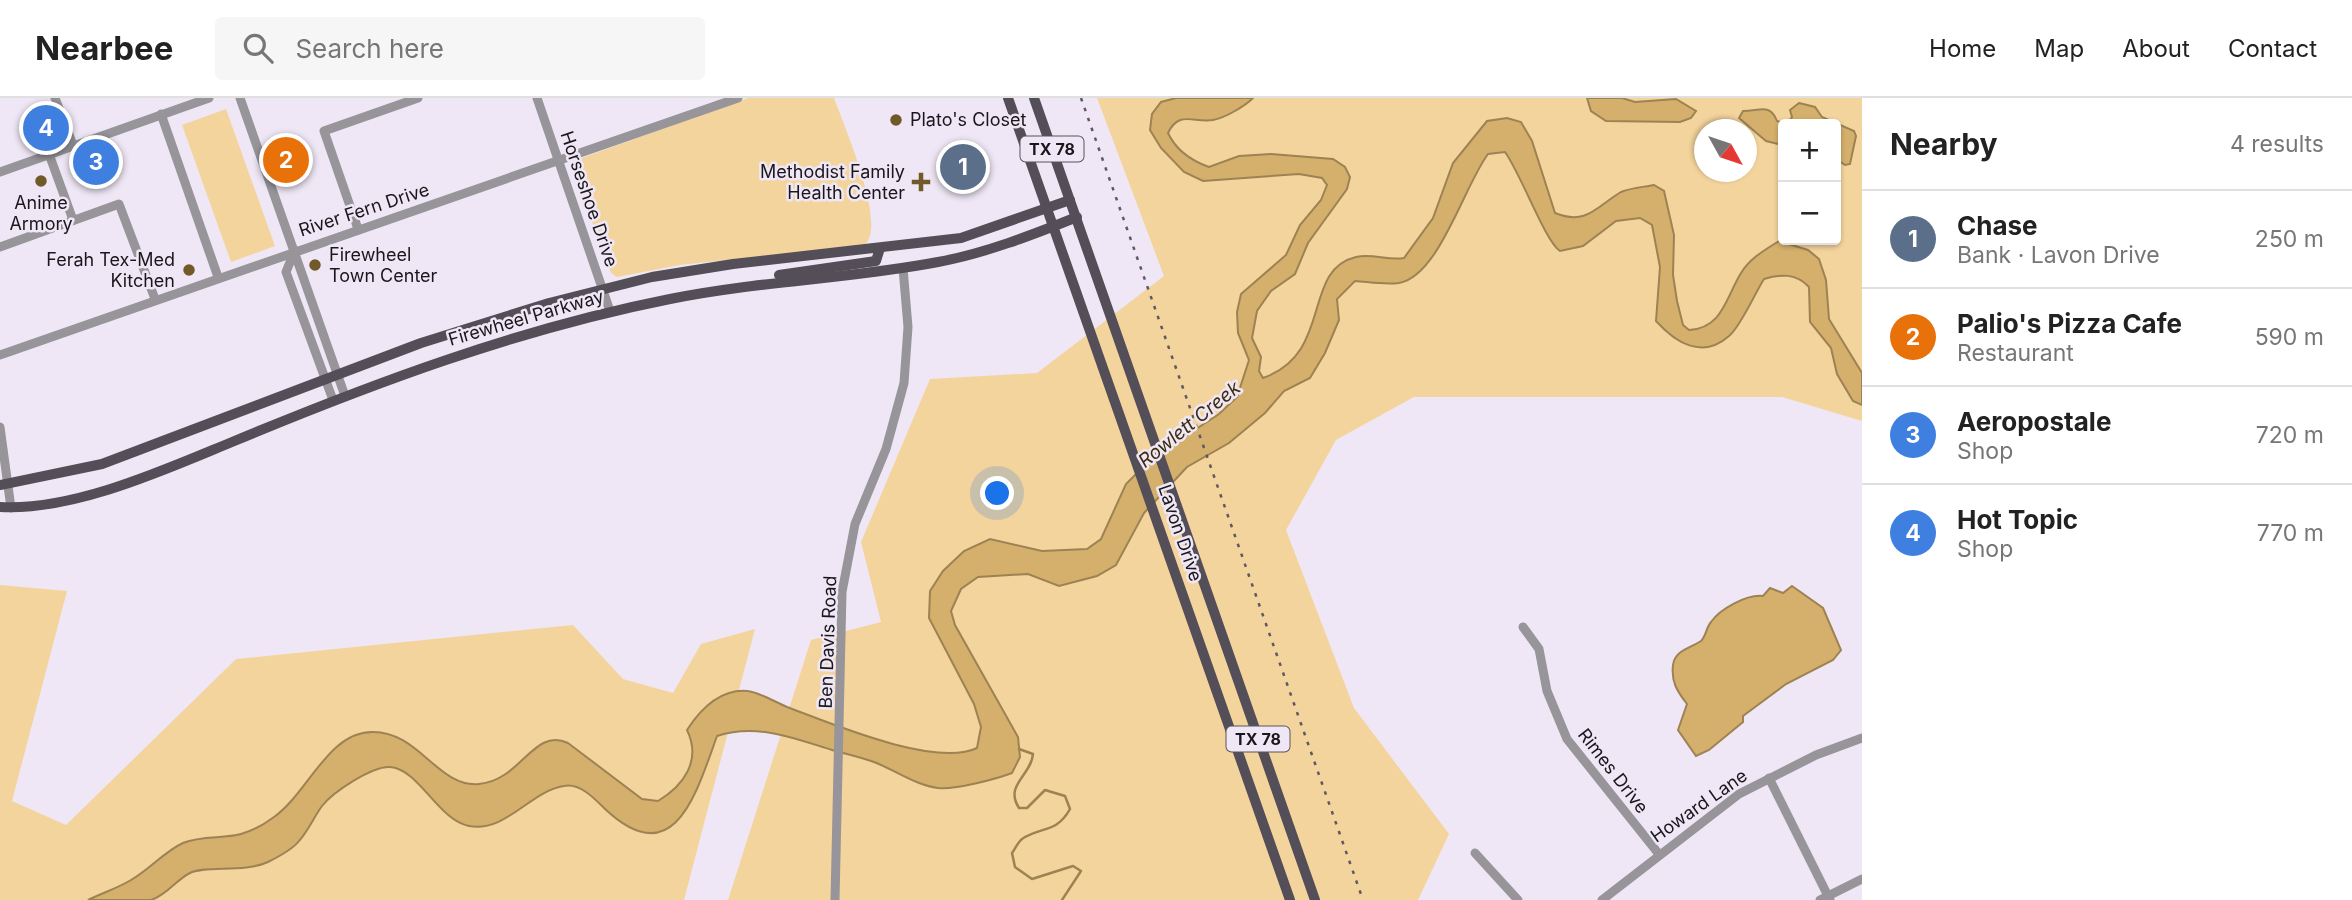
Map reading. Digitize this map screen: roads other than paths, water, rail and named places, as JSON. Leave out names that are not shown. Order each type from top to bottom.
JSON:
[{"type":"main road","name":"Lavon Drive","points":[[1008,98],[1290,900]]},
{"type":"main road","name":"Lavon Drive","points":[[1034,98],[1315,900]]},
{"type":"main road","name":"Firewheel Parkway","points":[[4,485],[74,472],[142,451],[325,379],[471,326],[603,289],[652,277],[780,257],[961,238],[1070,200]]},
{"type":"main road","name":"Firewheel Parkway","points":[[5,507],[59,502],[118,485],[190,459],[333,400],[491,344],[610,312],[743,286],[903,268],[977,253],[1077,217]]},
{"type":"main road","points":[[743,286],[781,275],[876,261],[880,248]]},
{"type":"street","points":[[55,98],[73,145]]},
{"type":"street","points":[[0,172],[209,98]]},
{"type":"street","points":[[240,98],[345,396]]},
{"type":"street","points":[[358,229],[324,131],[391,102],[418,98]]},
{"type":"street","name":"Horseshoe Drive","points":[[537,98],[610,312]]},
{"type":"street","name":"River Fern Drive","points":[[0,355],[295,250],[738,98]]},
{"type":"street","points":[[161,114],[218,277]]},
{"type":"street","points":[[50,154],[73,220]]},
{"type":"street","points":[[0,247],[119,204],[155,299]]},
{"type":"street","points":[[295,250],[286,272],[333,400]]},
{"type":"street","name":"Ben Davis Road","points":[[835,900],[842,592],[851,543],[886,449],[904,383],[908,327],[903,268]]},
{"type":"street","points":[[0,427],[5,507]]},
{"type":"street","name":"Rimes Drive","points":[[1523,627],[1539,649],[1547,691],[1567,739],[1658,853]]},
{"type":"street","name":"Howard Lane","points":[[1602,900],[1658,853],[1739,794],[1769,778],[1862,738]]},
{"type":"street","points":[[1769,778],[1826,899],[1862,878]]},
{"type":"street","points":[[1475,853],[1518,900]]},
{"type":"waterway","points":[[1019,749],[1033,754],[1016,787],[1015,800],[1019,808],[1027,808],[1045,790],[1065,796],[1070,809],[1054,826],[1021,840],[1012,853],[1015,867],[1032,879],[1073,866],[1081,871],[1062,900]]},
{"type":"railway","points":[[1081,98],[1363,900]]},
{"type":"place","name":"Plato's Closet","points":[[896,120]]},
{"type":"place","name":"Hot Topic","points":[[46,128]]},
{"type":"place","name":"Palio's Pizza Cafe","points":[[286,160]]},
{"type":"place","name":"Aeropostale","points":[[96,162]]},
{"type":"place","name":"Chase","points":[[963,167]]},
{"type":"place","name":"Anime Armory","points":[[41,181]]},
{"type":"place","name":"Methodist Family Health Center","points":[[921,182]]},
{"type":"place","name":"Firewheel Town Center","points":[[315,265]]},
{"type":"place","name":"Ferah Tex-Med Kitchen","points":[[189,270]]},
{"type":"water label","name":"Rowlett Creek","points":[[1189,424]]}]
